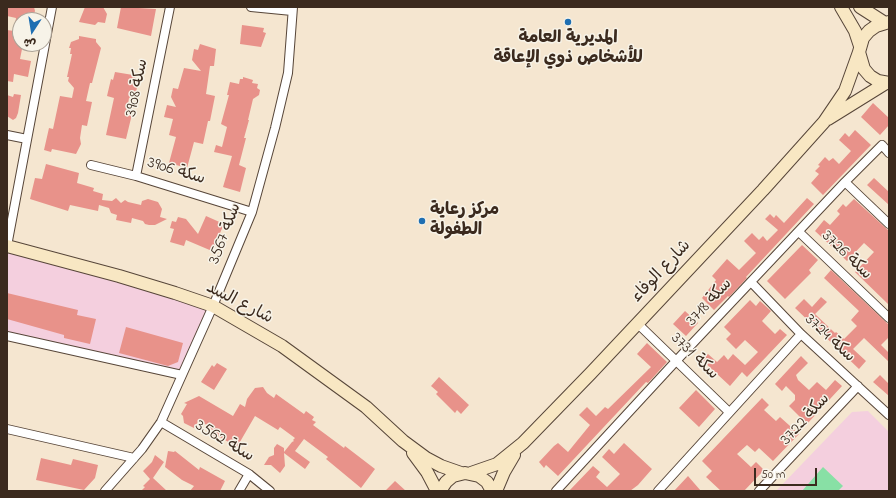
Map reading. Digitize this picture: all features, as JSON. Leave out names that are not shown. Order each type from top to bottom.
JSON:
[{"type":"street","points":[[7,246],[52,7]]},
{"type":"street","name":"سكة 3908","points":[[136,176],[170,7]]},
{"type":"street","points":[[251,7],[292,9]]},
{"type":"street","points":[[841,7],[855,31],[860,49],[861,61],[867,73],[878,81],[888,83]]},
{"type":"street","points":[[860,7],[887,23]]},
{"type":"street","name":"سكة 3567","points":[[105,491],[134,458],[161,422],[213,306],[252,212],[275,128],[288,73],[292,9]]},
{"type":"street","points":[[824,122],[845,91],[863,38],[869,31],[887,23]]},
{"type":"street","points":[[824,122],[888,83]]},
{"type":"street","name":"شارع الوفاء","points":[[496,491],[507,464],[523,443],[638,324],[824,122]]},
{"type":"street","points":[[7,135],[27,139]]},
{"type":"street","name":"سكة 3718","points":[[556,491],[845,182],[882,145],[889,153]]},
{"type":"street","name":"سكة 3906","points":[[91,165],[136,176],[252,212]]},
{"type":"street","points":[[845,182],[889,224]]},
{"type":"street","name":"سكة 3726","points":[[799,232],[888,317]]},
{"type":"street","name":"شارع السد","points":[[7,246],[140,282],[213,306],[282,346],[366,407],[403,441],[440,466],[479,476],[487,482],[492,491]]},
{"type":"street","name":"سكة 3724","points":[[751,282],[801,334],[889,415]]},
{"type":"street","name":"سكة 3731","points":[[638,324],[729,412]]},
{"type":"street","points":[[658,491],[801,334]]},
{"type":"street","points":[[7,336],[182,375]]},
{"type":"street","name":"سكة 3722","points":[[759,491],[858,386]]},
{"type":"street","name":"سكة 3562","points":[[161,422],[249,474],[270,491]]},
{"type":"street","points":[[7,429],[134,458]]},
{"type":"street","name":"شارع السد","points":[[403,441],[427,472],[437,491]]},
{"type":"street","name":"شارع الوفاء","points":[[440,491],[446,482],[453,476],[484,470],[497,464],[523,443]]},
{"type":"street","points":[[239,491],[249,474]]},
{"type":"shaded area","points":[[7,246],[213,306],[182,375],[7,336]]},
{"type":"shaded area","points":[[868,411],[889,432],[889,491],[776,491],[852,412]]},
{"type":"green space","points":[[823,467],[843,486],[838,491],[802,491]]},
{"type":"building","points":[[7,7],[34,7],[35,12],[12,12],[12,17],[7,16]]},
{"type":"building","points":[[85,7],[103,7],[107,14],[105,23],[98,22],[95,25],[79,22]]},
{"type":"building","points":[[121,7],[156,9],[151,36],[117,28]]},
{"type":"building","points":[[242,25],[264,28],[263,32],[266,33],[261,47],[240,44]]},
{"type":"building","points":[[7,30],[12,31],[12,52],[21,52],[20,59],[31,61],[28,77],[14,74],[13,82],[7,81]]},
{"type":"building","points":[[79,36],[96,39],[96,42],[101,48],[86,101],[92,102],[87,126],[82,125],[80,138],[81,144],[76,154],[52,149],[51,152],[44,150],[49,128],[53,129],[60,96],[72,98],[74,88],[68,81],[69,77],[67,77],[72,54],[70,54],[71,48],[69,48],[71,42],[79,39]]},
{"type":"building","points":[[200,44],[216,49],[214,66],[210,66],[206,94],[215,96],[210,121],[208,121],[203,144],[194,142],[187,168],[169,163],[176,137],[169,135],[173,119],[164,117],[167,105],[176,107],[171,97],[173,88],[178,89],[184,68],[201,71],[192,60],[194,49],[198,50]]},
{"type":"building","points":[[115,72],[133,75],[138,81],[136,93],[129,98],[127,109],[133,110],[126,139],[106,135],[114,98],[107,96],[111,79],[113,80]]},
{"type":"building","points":[[243,77],[253,80],[252,83],[258,84],[257,88],[260,90],[259,95],[253,99],[244,138],[246,138],[239,165],[246,168],[240,192],[223,187],[232,156],[214,152],[216,145],[222,147],[227,127],[221,124],[229,95],[227,95],[230,82],[239,84],[240,79],[243,79]]},
{"type":"building","points":[[14,94],[21,95],[18,113],[16,118],[13,120],[7,116],[7,95],[13,97]]},
{"type":"building","points":[[873,103],[889,118],[889,125],[880,135],[861,117]]},
{"type":"building","points":[[855,130],[871,145],[823,195],[811,183],[819,174],[815,171],[825,157],[829,161],[833,158],[839,164],[851,151],[839,140],[845,133],[849,137]]},
{"type":"building","points":[[46,164],[79,173],[77,183],[94,188],[93,191],[103,194],[102,200],[112,201],[116,198],[121,203],[125,200],[141,205],[142,201],[148,199],[158,202],[162,209],[160,217],[167,219],[155,225],[149,225],[145,224],[143,221],[132,218],[131,223],[116,220],[117,215],[111,213],[109,208],[99,205],[98,211],[70,205],[68,211],[30,199],[35,178],[42,179]]},
{"type":"building","points":[[874,178],[889,192],[889,205],[867,185]]},
{"type":"building","points":[[807,198],[814,204],[746,277],[747,278],[714,310],[702,298],[716,280],[712,276],[727,259],[739,270],[756,253],[744,241],[752,233],[759,240],[763,236],[767,241],[778,230],[765,219],[770,214],[774,218],[776,215],[784,223]]},
{"type":"building","points":[[854,199],[889,231],[889,305],[855,272],[874,252],[864,243],[847,261],[815,231],[824,220],[830,225],[840,214],[837,211],[843,204],[846,207]]},
{"type":"building","points":[[206,216],[224,224],[212,251],[186,240],[184,246],[170,242],[174,229],[170,228],[172,221],[176,222],[178,217],[186,219],[198,234]]},
{"type":"building","points":[[802,245],[818,260],[809,270],[811,273],[785,299],[767,281]]},
{"type":"building","points":[[831,270],[889,325],[889,337],[881,345],[889,353],[889,362],[864,338],[853,349],[866,361],[859,369],[795,308],[804,299],[812,307],[821,297],[827,302],[815,314],[835,333],[836,332],[844,339],[857,326],[851,320],[859,311],[824,278]]},
{"type":"building","points":[[7,293],[78,310],[77,315],[96,319],[90,344],[64,338],[64,335],[7,319]]},
{"type":"building","points":[[750,300],[756,306],[760,301],[771,311],[762,321],[775,334],[780,329],[787,335],[747,377],[742,372],[730,386],[702,360],[708,354],[717,362],[724,355],[728,360],[733,354],[745,365],[758,352],[745,340],[736,349],[726,339],[731,334],[724,327]]},
{"type":"building","points":[[685,311],[698,323],[686,336],[673,324]]},
{"type":"building","points":[[126,327],[183,343],[178,362],[168,366],[119,353]]},
{"type":"building","points":[[647,343],[667,362],[648,383],[646,382],[558,476],[546,465],[544,468],[539,462],[554,446],[558,443],[568,452],[590,425],[579,415],[587,407],[596,416],[605,407],[608,409],[651,367],[637,354]]},
{"type":"building","points":[[801,356],[808,363],[796,375],[798,380],[809,390],[817,382],[826,390],[835,380],[842,386],[807,424],[789,406],[795,400],[795,395],[786,386],[782,391],[775,384]]},
{"type":"building","points":[[217,363],[227,369],[214,390],[201,382],[212,365],[214,367]]},
{"type":"building","points":[[880,375],[889,384],[889,396],[873,382]]},
{"type":"building","points":[[439,377],[469,405],[461,414],[457,410],[455,413],[436,394],[438,392],[431,386]]},
{"type":"building","points":[[263,387],[267,393],[274,398],[276,394],[304,414],[306,411],[314,417],[312,420],[316,422],[313,425],[344,448],[345,446],[375,469],[361,488],[326,459],[328,457],[304,439],[295,451],[310,462],[305,469],[284,453],[285,466],[280,473],[271,465],[264,465],[269,457],[274,455],[274,448],[277,444],[284,448],[284,452],[295,438],[280,427],[278,430],[255,416],[237,447],[218,436],[214,436],[211,428],[199,420],[194,428],[184,423],[183,416],[181,414],[187,404],[184,403],[199,396],[233,416],[240,404],[245,407],[247,399],[255,388]]},
{"type":"building","points":[[696,390],[715,409],[699,427],[679,408]]},
{"type":"building","points":[[762,398],[769,405],[764,410],[776,421],[780,417],[799,434],[773,461],[759,448],[755,452],[747,445],[737,454],[751,467],[756,462],[764,470],[744,491],[721,491],[706,477],[712,471],[702,461]]},
{"type":"building","points":[[624,443],[652,469],[638,485],[630,491],[569,491],[593,466],[600,472],[596,477],[607,487],[620,474],[602,457],[609,449],[614,454]]},
{"type":"building","points":[[168,451],[175,451],[199,470],[200,467],[225,481],[220,491],[190,491],[194,486],[182,480],[165,467]]},
{"type":"building","points":[[155,455],[164,462],[153,478],[167,491],[141,491],[145,487],[143,486],[150,479],[143,471],[152,462]]},
{"type":"building","points":[[41,458],[71,465],[73,459],[98,465],[95,478],[84,490],[36,480]]},
{"type":"building","points":[[688,476],[701,491],[674,491]]},
{"type":"building","points":[[395,481],[406,491],[385,491]]},
{"type":"place","name":"المديرية العامة للأشخاص ذوي الإعاقة","points":[[568,22]]},
{"type":"place","name":"مركز رعاية الطفولة","points":[[422,221]]}]
